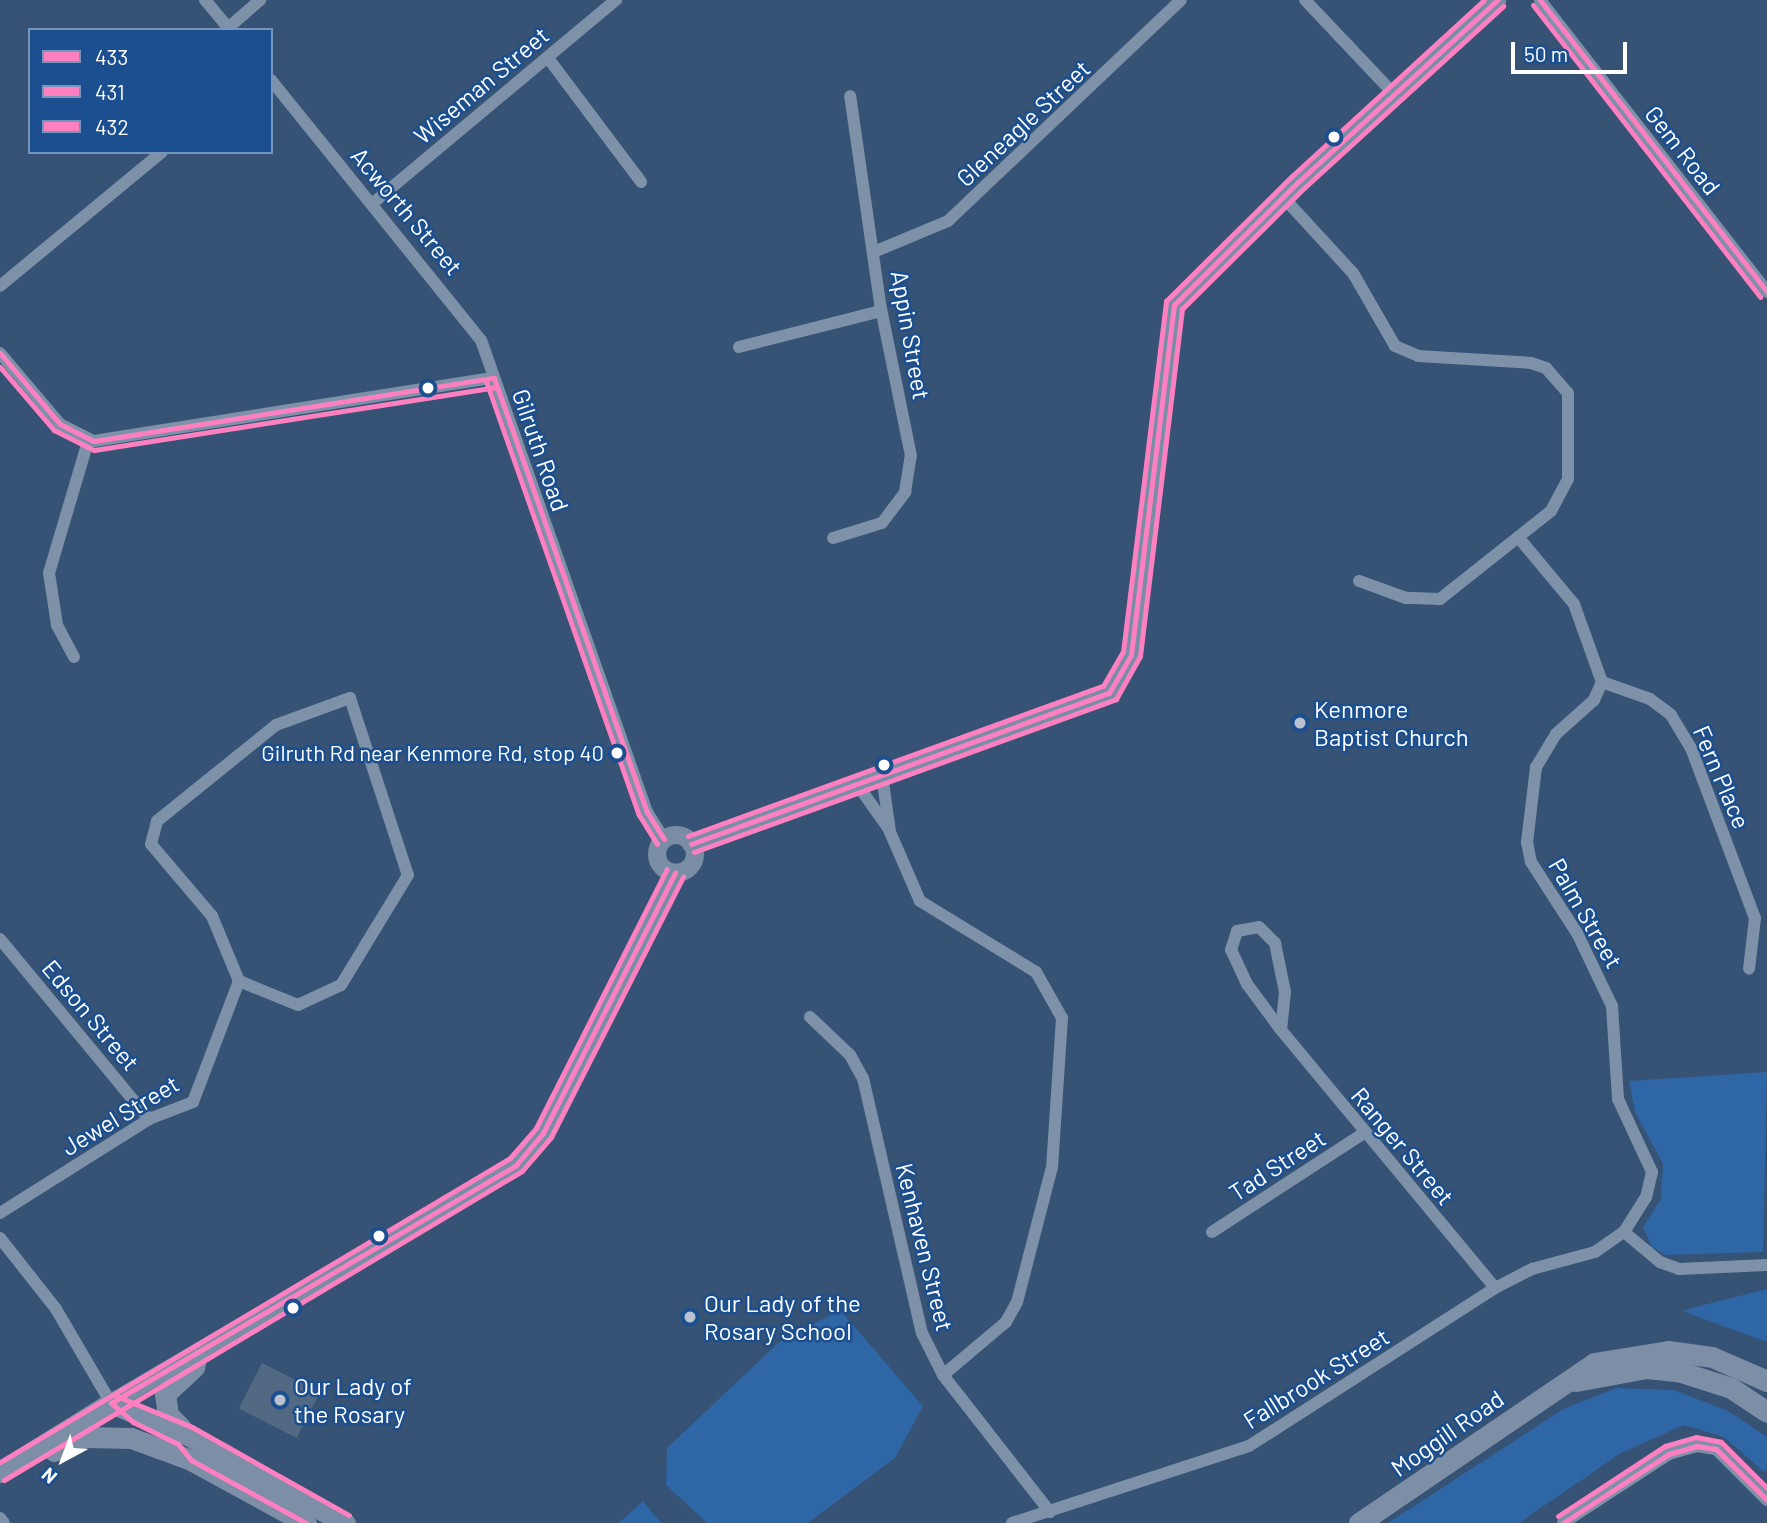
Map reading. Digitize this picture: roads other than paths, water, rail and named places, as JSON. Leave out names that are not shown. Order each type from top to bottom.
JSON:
[{"type":"main road","name":"Moggill Road","points":[[1359,1523],[1563,1383],[1613,1357],[1668,1351],[1712,1357],[1767,1381]]},
{"type":"main road","points":[[188,1435],[168,1415],[165,1394],[194,1367],[197,1355]]},
{"type":"main road","name":"Moggill Road","points":[[1563,1383],[1647,1368],[1678,1371],[1731,1388],[1767,1412]]},
{"type":"main road","points":[[111,1403],[188,1435],[345,1523]]},
{"type":"main road","points":[[0,1472],[111,1403]]},
{"type":"main road","points":[[111,1403],[133,1422],[178,1444],[191,1460]]},
{"type":"main road","points":[[28,1454],[49,1453],[103,1435],[131,1438],[191,1460],[306,1523]]},
{"type":"street","points":[[205,0],[228,28]]},
{"type":"street","points":[[230,28],[260,0]]},
{"type":"street","name":"Wiseman Street","points":[[373,203],[617,0]]},
{"type":"street","name":"Gleneagle Street","points":[[876,251],[948,221],[1181,0]]},
{"type":"street","points":[[1305,0],[1394,94]]},
{"type":"street","points":[[691,844],[1092,702],[1118,682],[1131,655],[1174,305],[1283,197],[1497,0]]},
{"type":"street","name":"Gem Road","points":[[1540,0],[1767,292]]},
{"type":"street","points":[[548,58],[641,183]]},
{"type":"street","name":"Acworth Street","points":[[273,82],[470,319],[494,378]]},
{"type":"street","name":"Appin Street","points":[[833,538],[882,523],[905,492],[911,456],[881,311],[876,251],[850,96]]},
{"type":"street","points":[[0,286],[160,154]]},
{"type":"street","points":[[1283,197],[1353,273],[1395,346],[1418,356],[1531,363],[1559,379],[1571,409],[1568,479],[1551,512],[1440,599],[1406,598],[1359,581]]},
{"type":"street","points":[[739,347],[881,311]]},
{"type":"street","points":[[0,353],[60,424],[88,440],[50,573],[57,625],[74,657]]},
{"type":"street","name":"Gilruth Road","points":[[88,440],[494,378],[647,812],[664,839]]},
{"type":"street","points":[[1518,537],[1574,604],[1602,682]]},
{"type":"street","name":"Fern Place","points":[[1602,682],[1650,699],[1671,715],[1691,748],[1755,918],[1749,969]]},
{"type":"street","name":"Palm Street","points":[[1602,682],[1594,700],[1556,734],[1540,758],[1531,788],[1527,842],[1531,862],[1577,933],[1612,1006],[1618,1099],[1652,1172],[1646,1197],[1623,1232]]},
{"type":"street","points":[[350,698],[408,875],[341,985],[298,1005],[239,981],[212,916],[151,844],[157,821],[276,725],[350,698]]},
{"type":"street","points":[[882,775],[890,832]]},
{"type":"street","points":[[858,784],[890,832],[920,901],[1036,972],[1062,1018],[1052,1167],[1017,1302],[1006,1322],[943,1375]]},
{"type":"street","points":[[674,873],[658,860],[664,839],[677,835],[691,844]]},
{"type":"street","points":[[0,1238],[56,1309],[111,1403],[197,1355],[516,1165],[543,1133],[674,873],[693,861],[691,844]]},
{"type":"street","name":"Ranger Street","points":[[1281,1030],[1285,992],[1275,943],[1259,927],[1237,930],[1231,950],[1247,984],[1281,1030],[1364,1133],[1495,1288]]},
{"type":"street","name":"Edson Street","points":[[0,939],[149,1119]]},
{"type":"street","name":"Jewel Street","points":[[0,1213],[149,1119],[194,1102],[239,981]]},
{"type":"street","name":"Kenhaven Street","points":[[810,1017],[850,1055],[863,1078],[922,1333],[943,1375],[1050,1512]]},
{"type":"street","name":"Tad Street","points":[[1212,1231],[1364,1133]]},
{"type":"street","points":[[1623,1232],[1660,1262],[1679,1269],[1767,1265]]},
{"type":"street","name":"Fallbrook Street","points":[[1012,1523],[1249,1446],[1495,1288],[1532,1269],[1595,1252],[1623,1232]]},
{"type":"street","points":[[1563,1523],[1670,1454],[1697,1446],[1716,1449],[1767,1500]]},
{"type":"street","points":[[0,1518],[4,1523]]},
{"type":"place","name":"Kenmore Baptist Church","points":[[1300,723]]},
{"type":"place","name":"Gilruth Rd near Kenmore Rd, stop 40","points":[[617,753]]},
{"type":"place","name":"Our Lady of the Rosary School","points":[[690,1317]]},
{"type":"place","name":"Our Lady of the Rosary","points":[[280,1400]]}]
